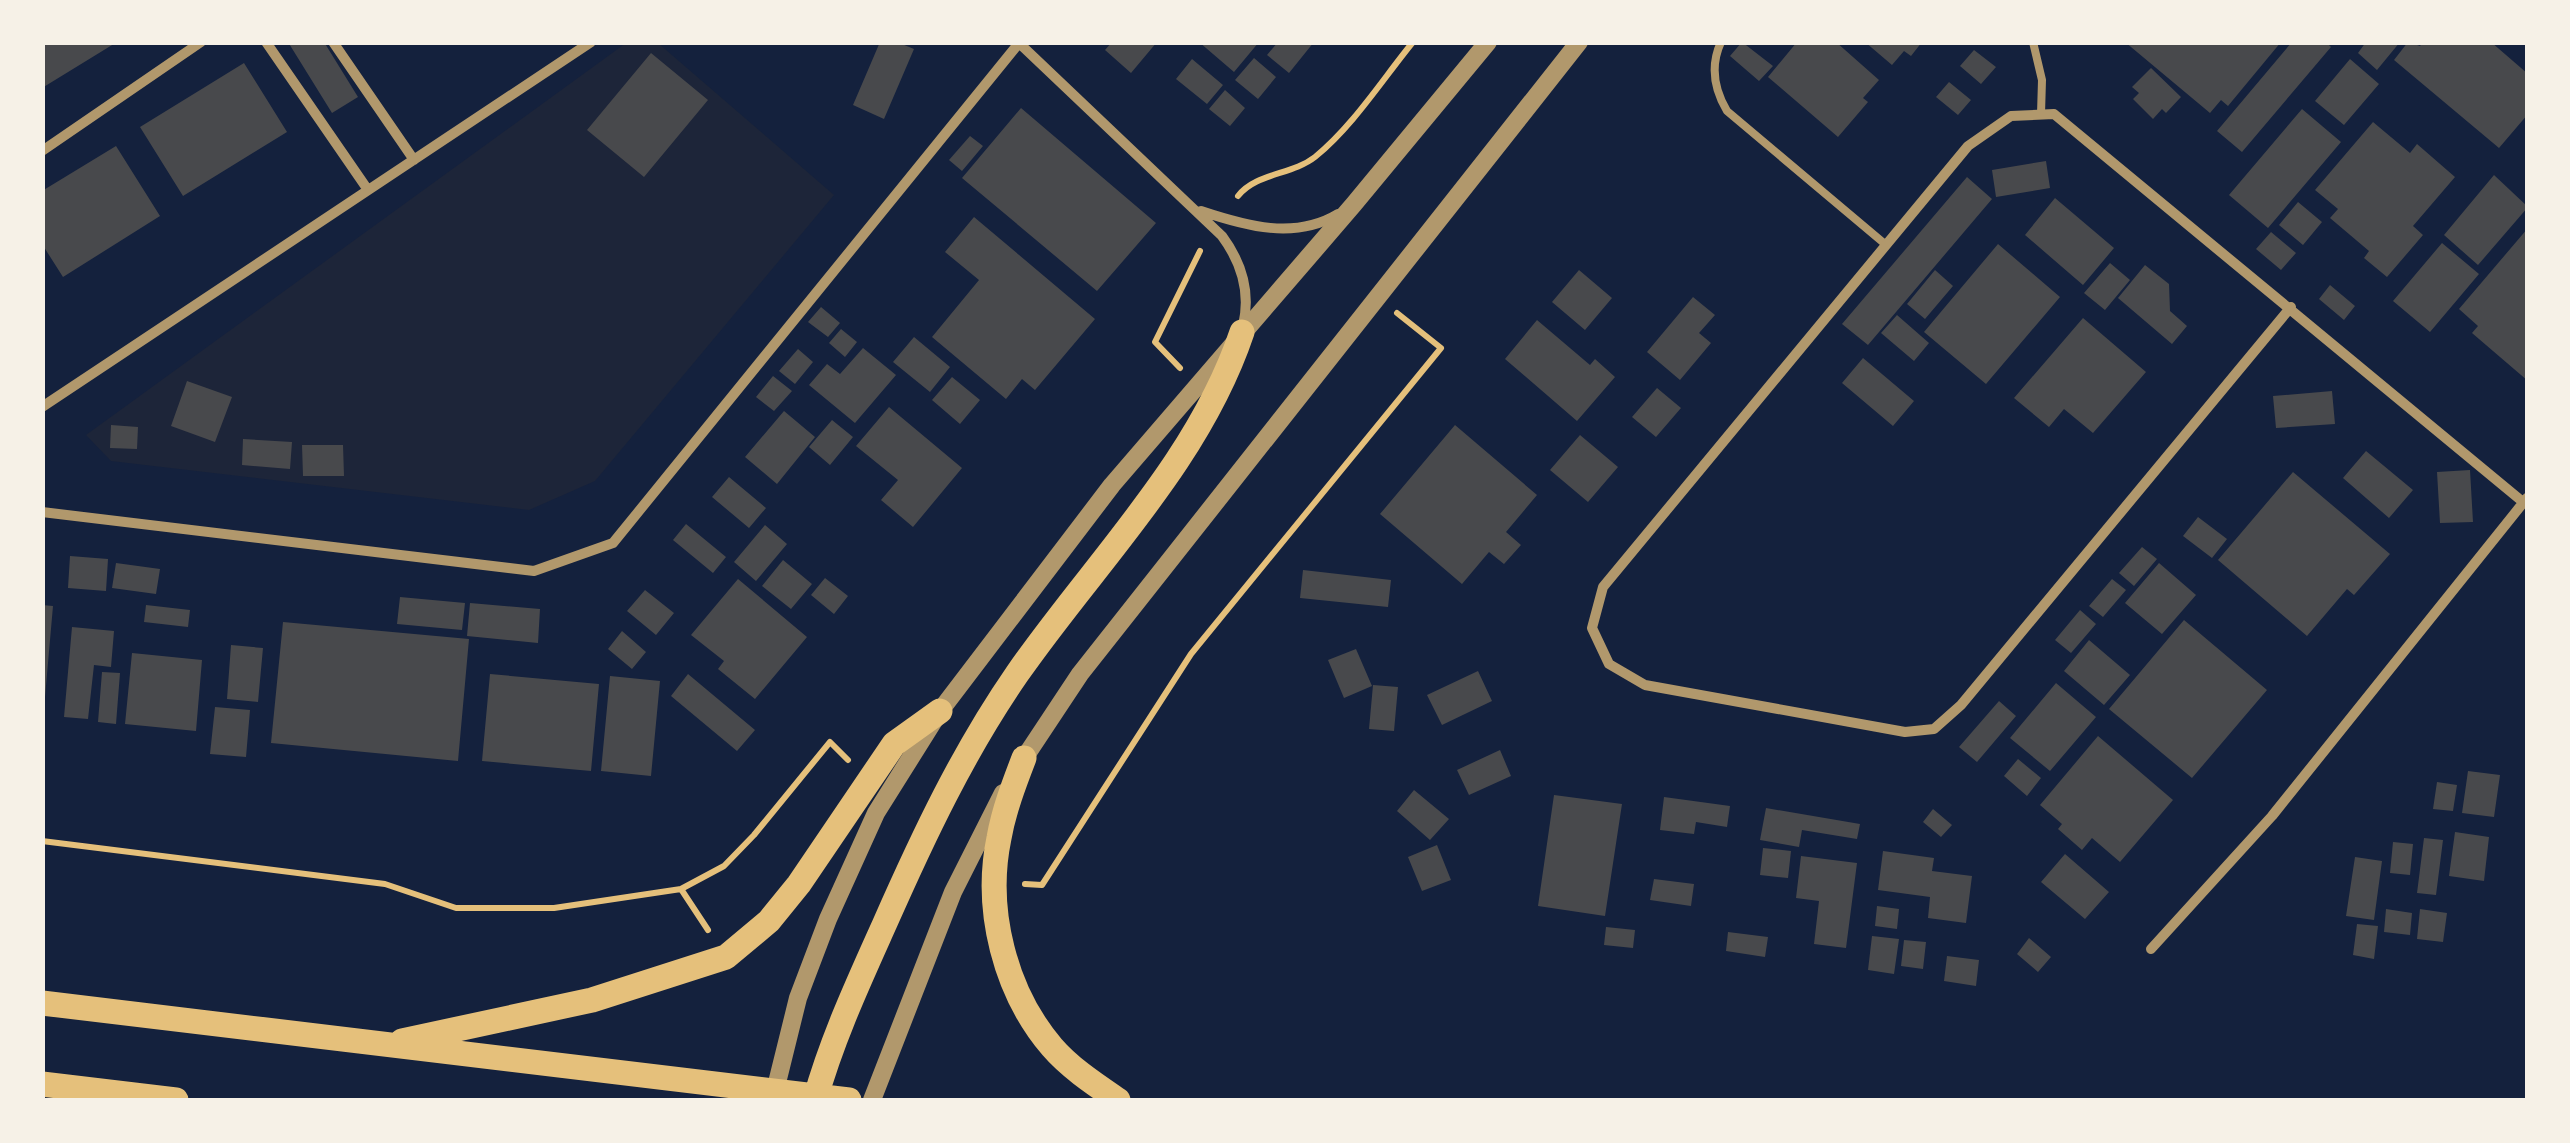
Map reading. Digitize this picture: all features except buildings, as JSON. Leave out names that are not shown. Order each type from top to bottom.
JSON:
[{"type":"main road","points":[[816,1098],[847,1007],[957,772],[1016,676],[1203,421],[1230,367],[1242,332]]},
{"type":"main road","points":[[384,1046],[592,1000],[726,957],[770,920],[799,884],[887,752],[911,729],[940,711]]},
{"type":"main road","points":[[1024,758],[998,841],[994,883],[1003,952],[1022,1004],[1053,1048],[1118,1100]]},
{"type":"main road","points":[[42,1003],[850,1100]]},
{"type":"main road","points":[[42,1084],[176,1100]]},
{"type":"street","points":[[42,151],[201,42]]},
{"type":"street","points":[[266,42],[368,190]]},
{"type":"street","points":[[333,42],[414,160]]},
{"type":"street","points":[[42,407],[590,42]]},
{"type":"street","points":[[776,1091],[798,998],[828,919],[876,813],[940,711],[1112,485],[1488,42]]},
{"type":"street","points":[[872,1100],[985,823],[1080,674],[1579,42]]},
{"type":"street","points":[[42,512],[534,571],[613,544],[1019,43],[1195,209],[1234,252],[1242,271],[1246,312],[1242,332]]},
{"type":"street","points":[[2151,949],[2272,816],[2525,500],[2291,307],[2054,114],[2011,116],[1968,146],[1602,586],[1592,628],[1609,664],[1646,685],[1904,732],[1934,729],[1961,705],[2291,307]]},
{"type":"street","points":[[1195,209],[1262,228],[1295,230],[1326,222],[1354,204]]},
{"type":"lane","points":[[1721,42],[1714,71],[1727,111],[1886,244]]},
{"type":"lane","points":[[2033,42],[2042,80],[2041,114]]},
{"type":"path","points":[[994,883],[1042,885],[1191,654],[1441,348],[1378,296]]},
{"type":"path","points":[[42,841],[385,884],[456,908],[554,908],[682,889],[724,866],[754,836],[830,742]]},
{"type":"path","points":[[682,889],[726,957]]},
{"type":"shaded area","points":[[626,43],[658,43],[834,195],[595,481],[529,510],[111,461],[86,435]]}]
